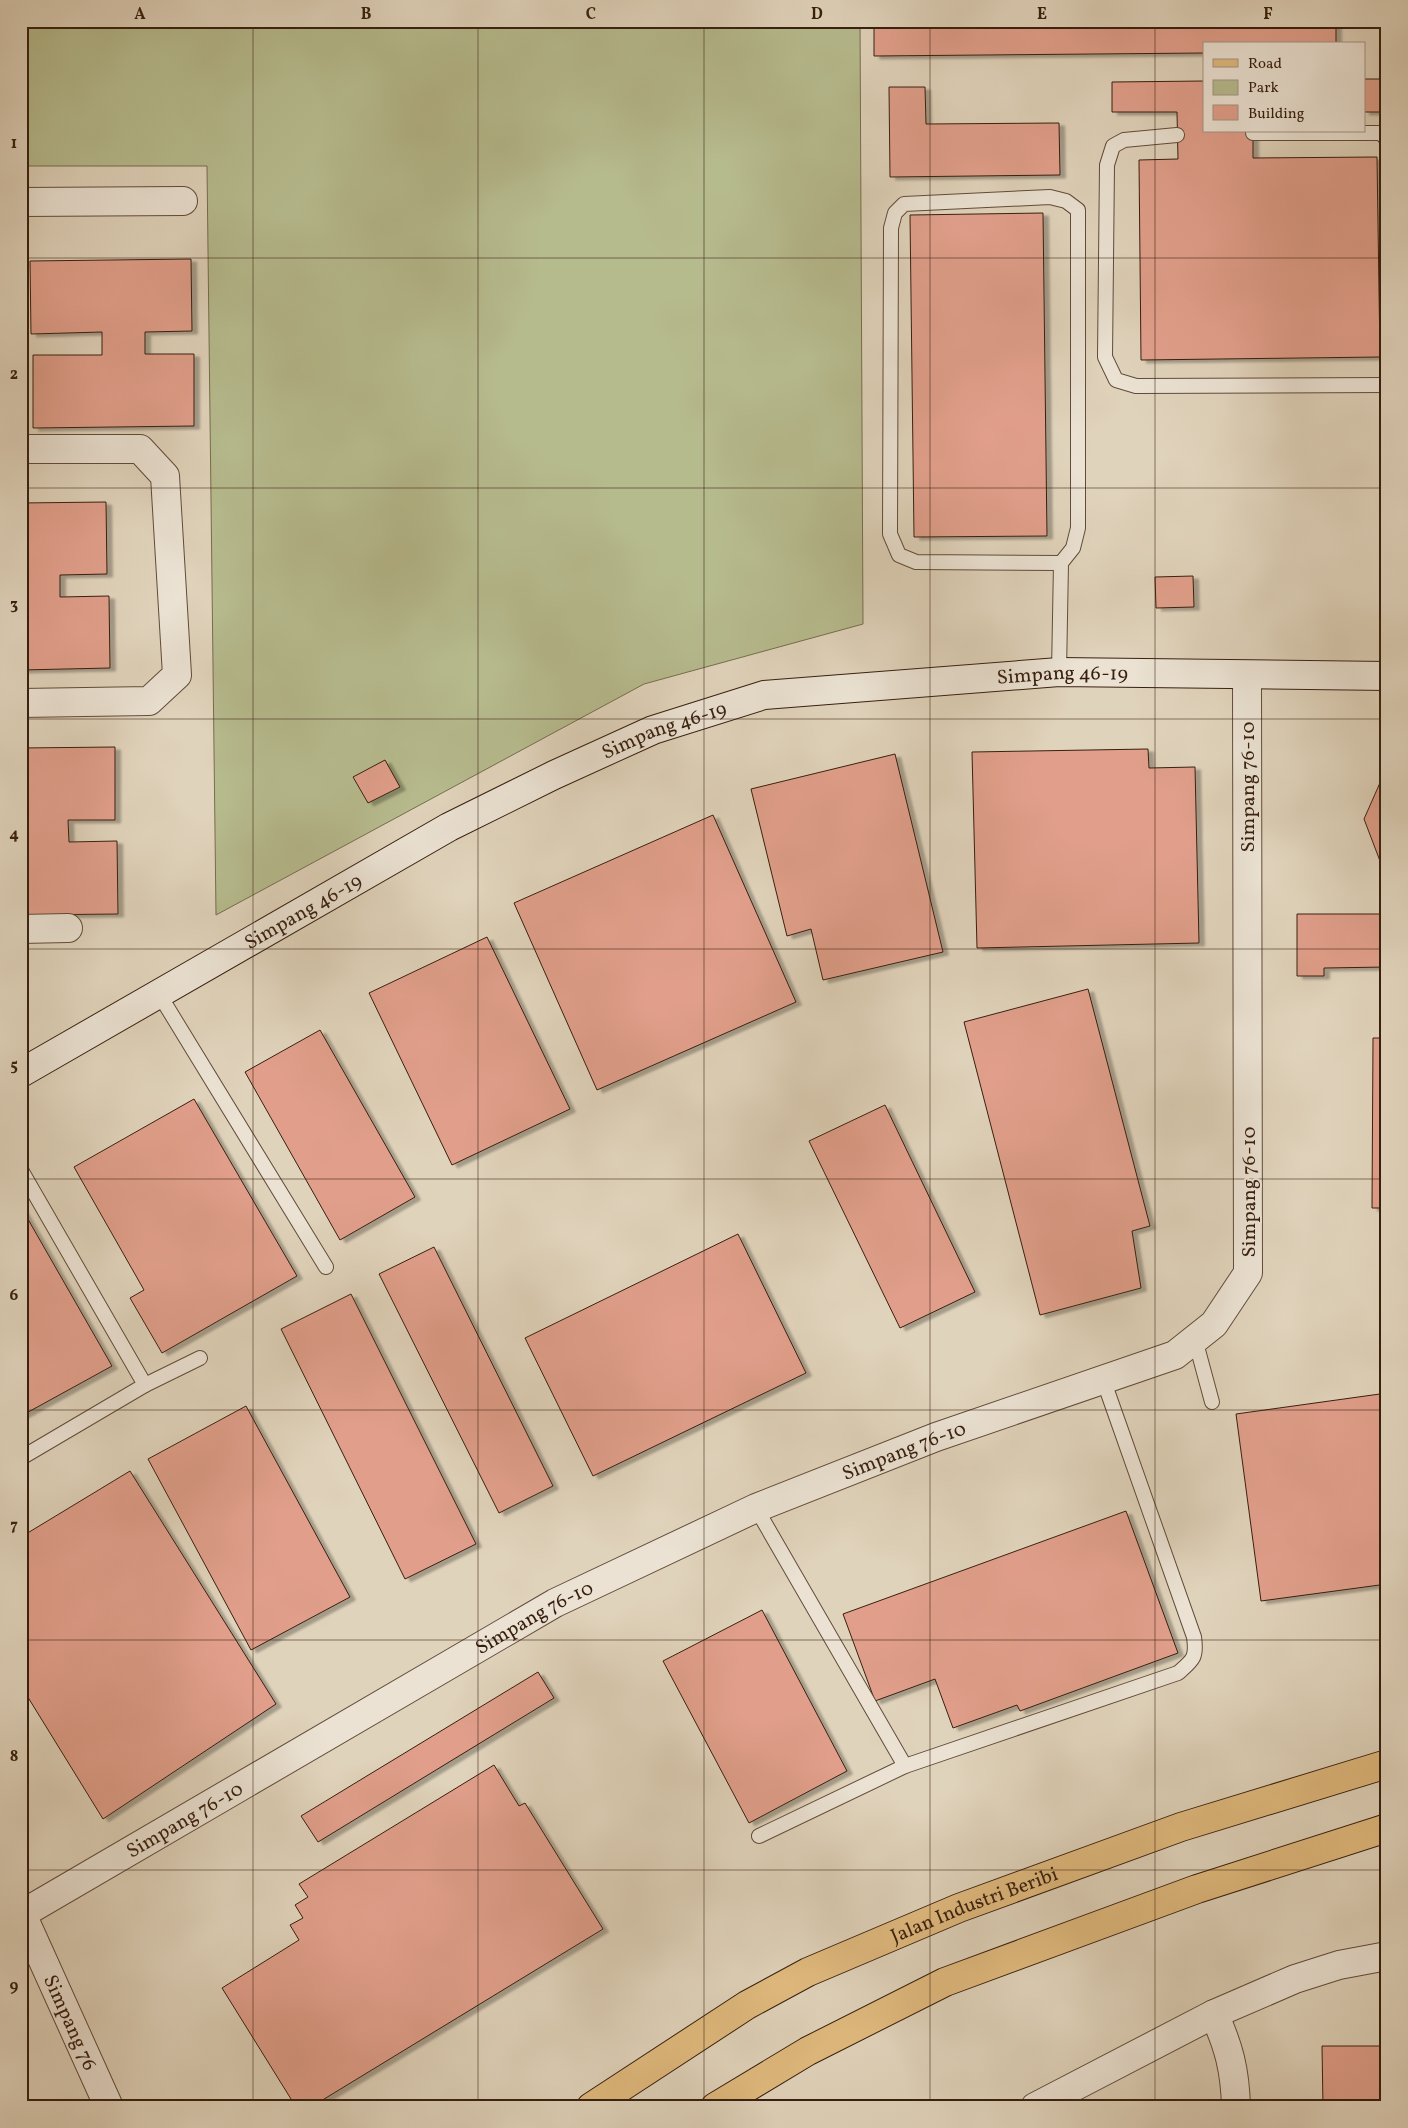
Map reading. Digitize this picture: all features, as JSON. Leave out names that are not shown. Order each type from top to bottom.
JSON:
[{"type":"main road","name":"Jalan Industri Beribi","points":[[590,2107],[747,2005],[808,1972],[959,1908],[1181,1827],[1387,1764]]},
{"type":"main road","points":[[715,2107],[808,2051],[945,1982],[1197,1889],[1387,1828]]},
{"type":"street","points":[[21,202],[183,201]]},
{"type":"street","points":[[21,449],[140,449],[166,476],[176,675],[149,702],[21,703]]},
{"type":"street","name":"Simpang 46-19","points":[[21,1073],[449,827],[554,775],[654,730],[764,695],[1059,672],[1387,676]]},
{"type":"street","name":"Simpang 76-10","points":[[22,1913],[555,1603],[756,1508],[936,1437],[1175,1355],[1214,1324],[1248,1272],[1247,675]]},
{"type":"street","points":[[21,929],[68,928]]},
{"type":"street","name":"Simpang 76","points":[[22,1913],[108,2107]]},
{"type":"street","points":[[1035,2107],[1214,2014],[1295,1979],[1339,1965],[1387,1956]]},
{"type":"street","points":[[1214,2014],[1225,2039],[1233,2067],[1236,2107]]},
{"type":"lane","points":[[1253,133],[1381,133],[1387,140]]},
{"type":"lane","points":[[1177,135],[1124,140],[1113,146],[1107,165],[1105,357],[1116,380],[1136,386],[1387,385]]},
{"type":"lane","points":[[1059,672],[1060,563],[1073,548],[1078,528],[1078,210],[1066,201],[1050,197],[904,204],[895,213],[891,228],[890,534],[900,555],[916,562],[1060,563]]},
{"type":"lane","points":[[159,994],[326,1266]]},
{"type":"lane","points":[[21,1170],[145,1385]]},
{"type":"lane","points":[[1195,1339],[1212,1402]]},
{"type":"lane","points":[[21,1458],[145,1385],[200,1358]]},
{"type":"lane","points":[[759,1836],[905,1766],[1178,1673],[1193,1660],[1196,1649],[1194,1637],[1103,1379]]},
{"type":"lane","points":[[756,1508],[905,1766]]},
{"type":"green space","points":[[21,21],[860,21],[863,624],[644,684],[216,915],[207,166],[21,166]]},
{"type":"building","points":[[874,21],[1336,21],[1336,42],[1203,42],[1203,53],[874,56]]},
{"type":"building","points":[[1366,79],[1387,79],[1387,112],[1366,112]]},
{"type":"building","points":[[1203,81],[1203,132],[1253,132],[1253,158],[1377,157],[1380,357],[1141,360],[1139,160],[1178,159],[1177,112],[1112,112],[1112,82]]},
{"type":"building","points":[[889,87],[925,87],[926,124],[1059,123],[1060,175],[890,177]]},
{"type":"building","points":[[1043,213],[1047,536],[914,537],[910,215]]},
{"type":"building","points":[[191,259],[192,331],[145,332],[145,354],[194,354],[194,426],[33,428],[33,355],[102,355],[102,332],[31,334],[30,261]]},
{"type":"building","points":[[106,502],[107,574],[60,575],[60,597],[109,596],[110,668],[21,670],[21,503]]},
{"type":"building","points":[[1193,576],[1194,607],[1156,608],[1155,577]]},
{"type":"building","points":[[115,747],[115,820],[68,820],[69,842],[117,841],[118,914],[21,915],[21,842],[25,842],[25,821],[21,821],[21,748]]},
{"type":"building","points":[[1148,749],[1149,768],[1195,767],[1199,943],[977,948],[972,752]]},
{"type":"building","points":[[895,754],[943,952],[823,980],[811,929],[787,936],[751,789]]},
{"type":"building","points":[[385,760],[400,787],[368,803],[353,777]]},
{"type":"building","points":[[1387,775],[1387,864],[1380,861],[1364,819],[1383,776]]},
{"type":"building","points":[[713,815],[796,1002],[597,1090],[514,903]]},
{"type":"building","points":[[1297,914],[1387,914],[1387,967],[1324,968],[1324,976],[1297,976]]},
{"type":"building","points":[[487,937],[570,1109],[452,1165],[369,993]]},
{"type":"building","points":[[1088,989],[1150,1226],[1132,1231],[1141,1288],[1040,1315],[964,1022]]},
{"type":"building","points":[[1382,1028],[1387,1028],[1387,1208],[1372,1208],[1373,1038],[1381,1038]]},
{"type":"building","points":[[320,1030],[415,1197],[340,1240],[245,1072]]},
{"type":"building","points":[[194,1099],[297,1276],[162,1353],[130,1298],[144,1290],[74,1167]]},
{"type":"building","points":[[885,1105],[975,1292],[900,1328],[809,1141]]},
{"type":"building","points":[[21,1207],[112,1366],[21,1416]]},
{"type":"building","points":[[738,1234],[806,1373],[593,1476],[525,1338]]},
{"type":"building","points":[[434,1247],[553,1486],[499,1513],[379,1274]]},
{"type":"building","points":[[351,1294],[476,1544],[405,1579],[281,1329]]},
{"type":"building","points":[[1387,1393],[1387,1584],[1261,1601],[1236,1414]]},
{"type":"building","points":[[246,1406],[350,1597],[251,1650],[148,1459]]},
{"type":"building","points":[[130,1471],[276,1704],[103,1819],[21,1686],[21,1537]]},
{"type":"building","points":[[1126,1511],[1178,1653],[1020,1711],[1017,1705],[953,1728],[935,1679],[875,1701],[843,1614]]},
{"type":"building","points":[[762,1610],[847,1771],[749,1823],[663,1661]]},
{"type":"building","points":[[538,1672],[554,1698],[318,1842],[301,1816]]},
{"type":"building","points":[[494,1765],[519,1806],[525,1803],[603,1929],[311,2107],[296,2107],[222,1988],[299,1940],[290,1925],[303,1918],[295,1905],[308,1897],[299,1884]]},
{"type":"building","points":[[1322,2046],[1387,2046],[1387,2107],[1323,2107]]}]
